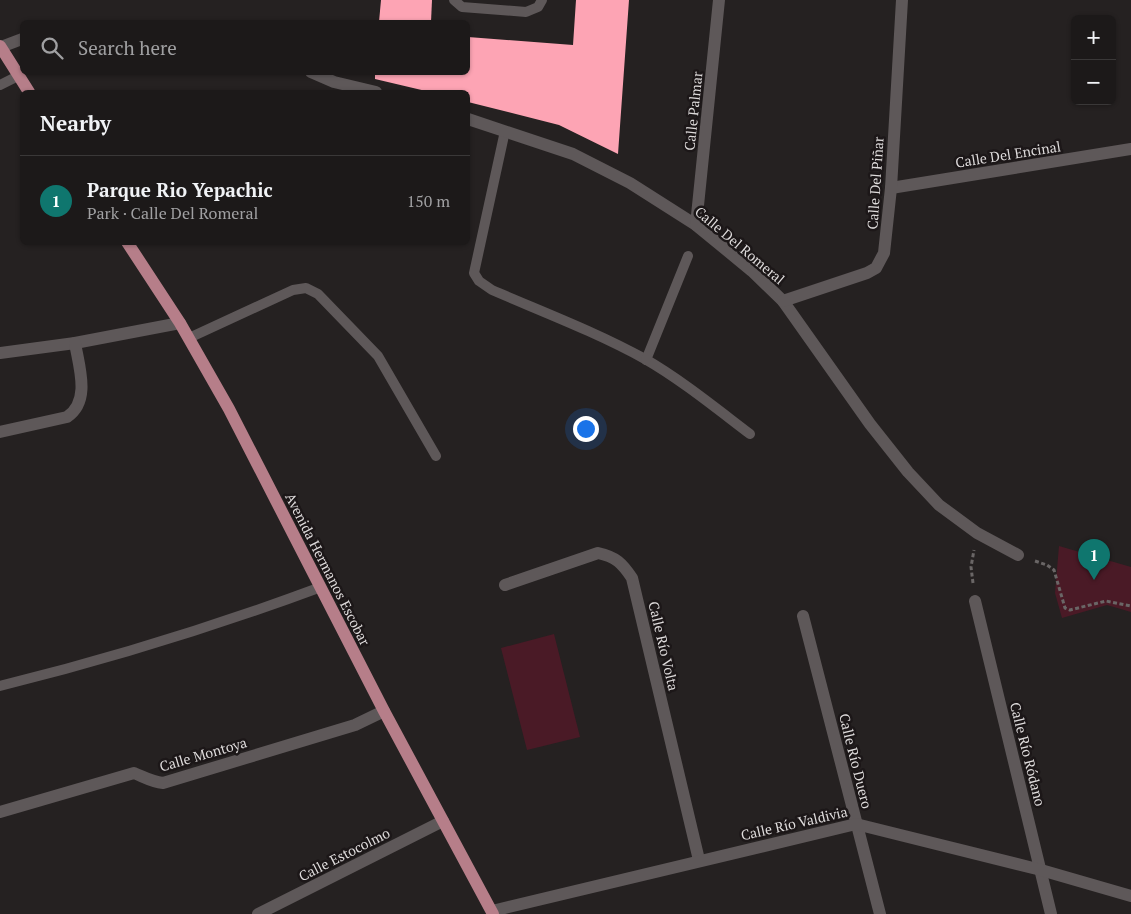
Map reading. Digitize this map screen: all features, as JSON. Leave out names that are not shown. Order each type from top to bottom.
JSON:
[{"type":"main road","points":[[0,46],[28,90]]},
{"type":"main road","name":"Avenida Hermanos Escobar","points":[[129,245],[180,323],[229,408],[384,711],[492,912]]},
{"type":"street","name":"Calle Palmar","points":[[696,224],[719,0]]},
{"type":"street","name":"Calle Del Piñar","points":[[782,301],[868,273],[876,268],[884,252],[891,188],[904,0]]},
{"type":"street","points":[[0,46],[20,40]]},
{"type":"street","points":[[318,75],[334,82],[368,90]]},
{"type":"street","name":"Calle Del Romeral","points":[[470,120],[573,154],[630,183],[696,224],[752,271],[782,301],[870,424],[908,472],[939,505],[977,533],[1018,555]]},
{"type":"street","name":"Calle Del Encinal","points":[[891,188],[1131,149]]},
{"type":"street","points":[[0,353],[75,343],[180,323]]},
{"type":"street","points":[[0,432],[67,417],[74,412],[80,401],[82,388],[75,343]]},
{"type":"street","name":"Calle Río Volta","points":[[505,585],[598,553],[610,556],[623,564],[632,578],[699,860]]},
{"type":"street","name":"Calle Río Ródano","points":[[975,601],[1051,914]]},
{"type":"street","name":"Calle Río Duero","points":[[804,616],[880,914]]},
{"type":"street","name":"Calle Montoya","points":[[0,812],[134,773],[146,777],[153,782],[163,783],[355,725],[384,711]]},
{"type":"street","name":"Calle Estocolmo","points":[[258,914],[443,821]]},
{"type":"street","name":"Calle Río Valdivia","points":[[492,912],[699,860],[856,824],[1041,870],[1131,896]]},
{"type":"lane","points":[[454,0],[462,7],[526,12],[538,7],[542,0]]},
{"type":"lane","points":[[0,85],[18,76]]},
{"type":"lane","points":[[504,131],[474,273],[479,281],[492,290],[595,334],[646,360],[701,397],[750,434]]},
{"type":"lane","points":[[646,360],[688,256]]},
{"type":"lane","points":[[189,338],[293,290],[306,288],[318,294],[378,356],[436,456]]},
{"type":"lane","points":[[0,686],[150,645],[266,608],[321,588]]},
{"type":"path","points":[[975,601],[971,567],[977,533]]},
{"type":"path","points":[[1018,555],[1047,565],[1054,570],[1065,608],[1070,610],[1106,601],[1131,606]]},
{"type":"shaded area","points":[[1059,546],[1131,567],[1131,612],[1107,605],[1062,618],[1055,593]]},
{"type":"shaded area","points":[[554,634],[580,737],[527,750],[501,648]]},
{"type":"building","points":[[381,0],[432,0],[431,20],[379,20]]},
{"type":"building","points":[[576,0],[629,0],[618,154],[559,125],[470,103],[470,90],[422,90],[375,79],[375,75],[470,75],[470,37],[573,45]]},
{"type":"place","name":"Parque Rio Yepachic","points":[[1094,580]]}]
